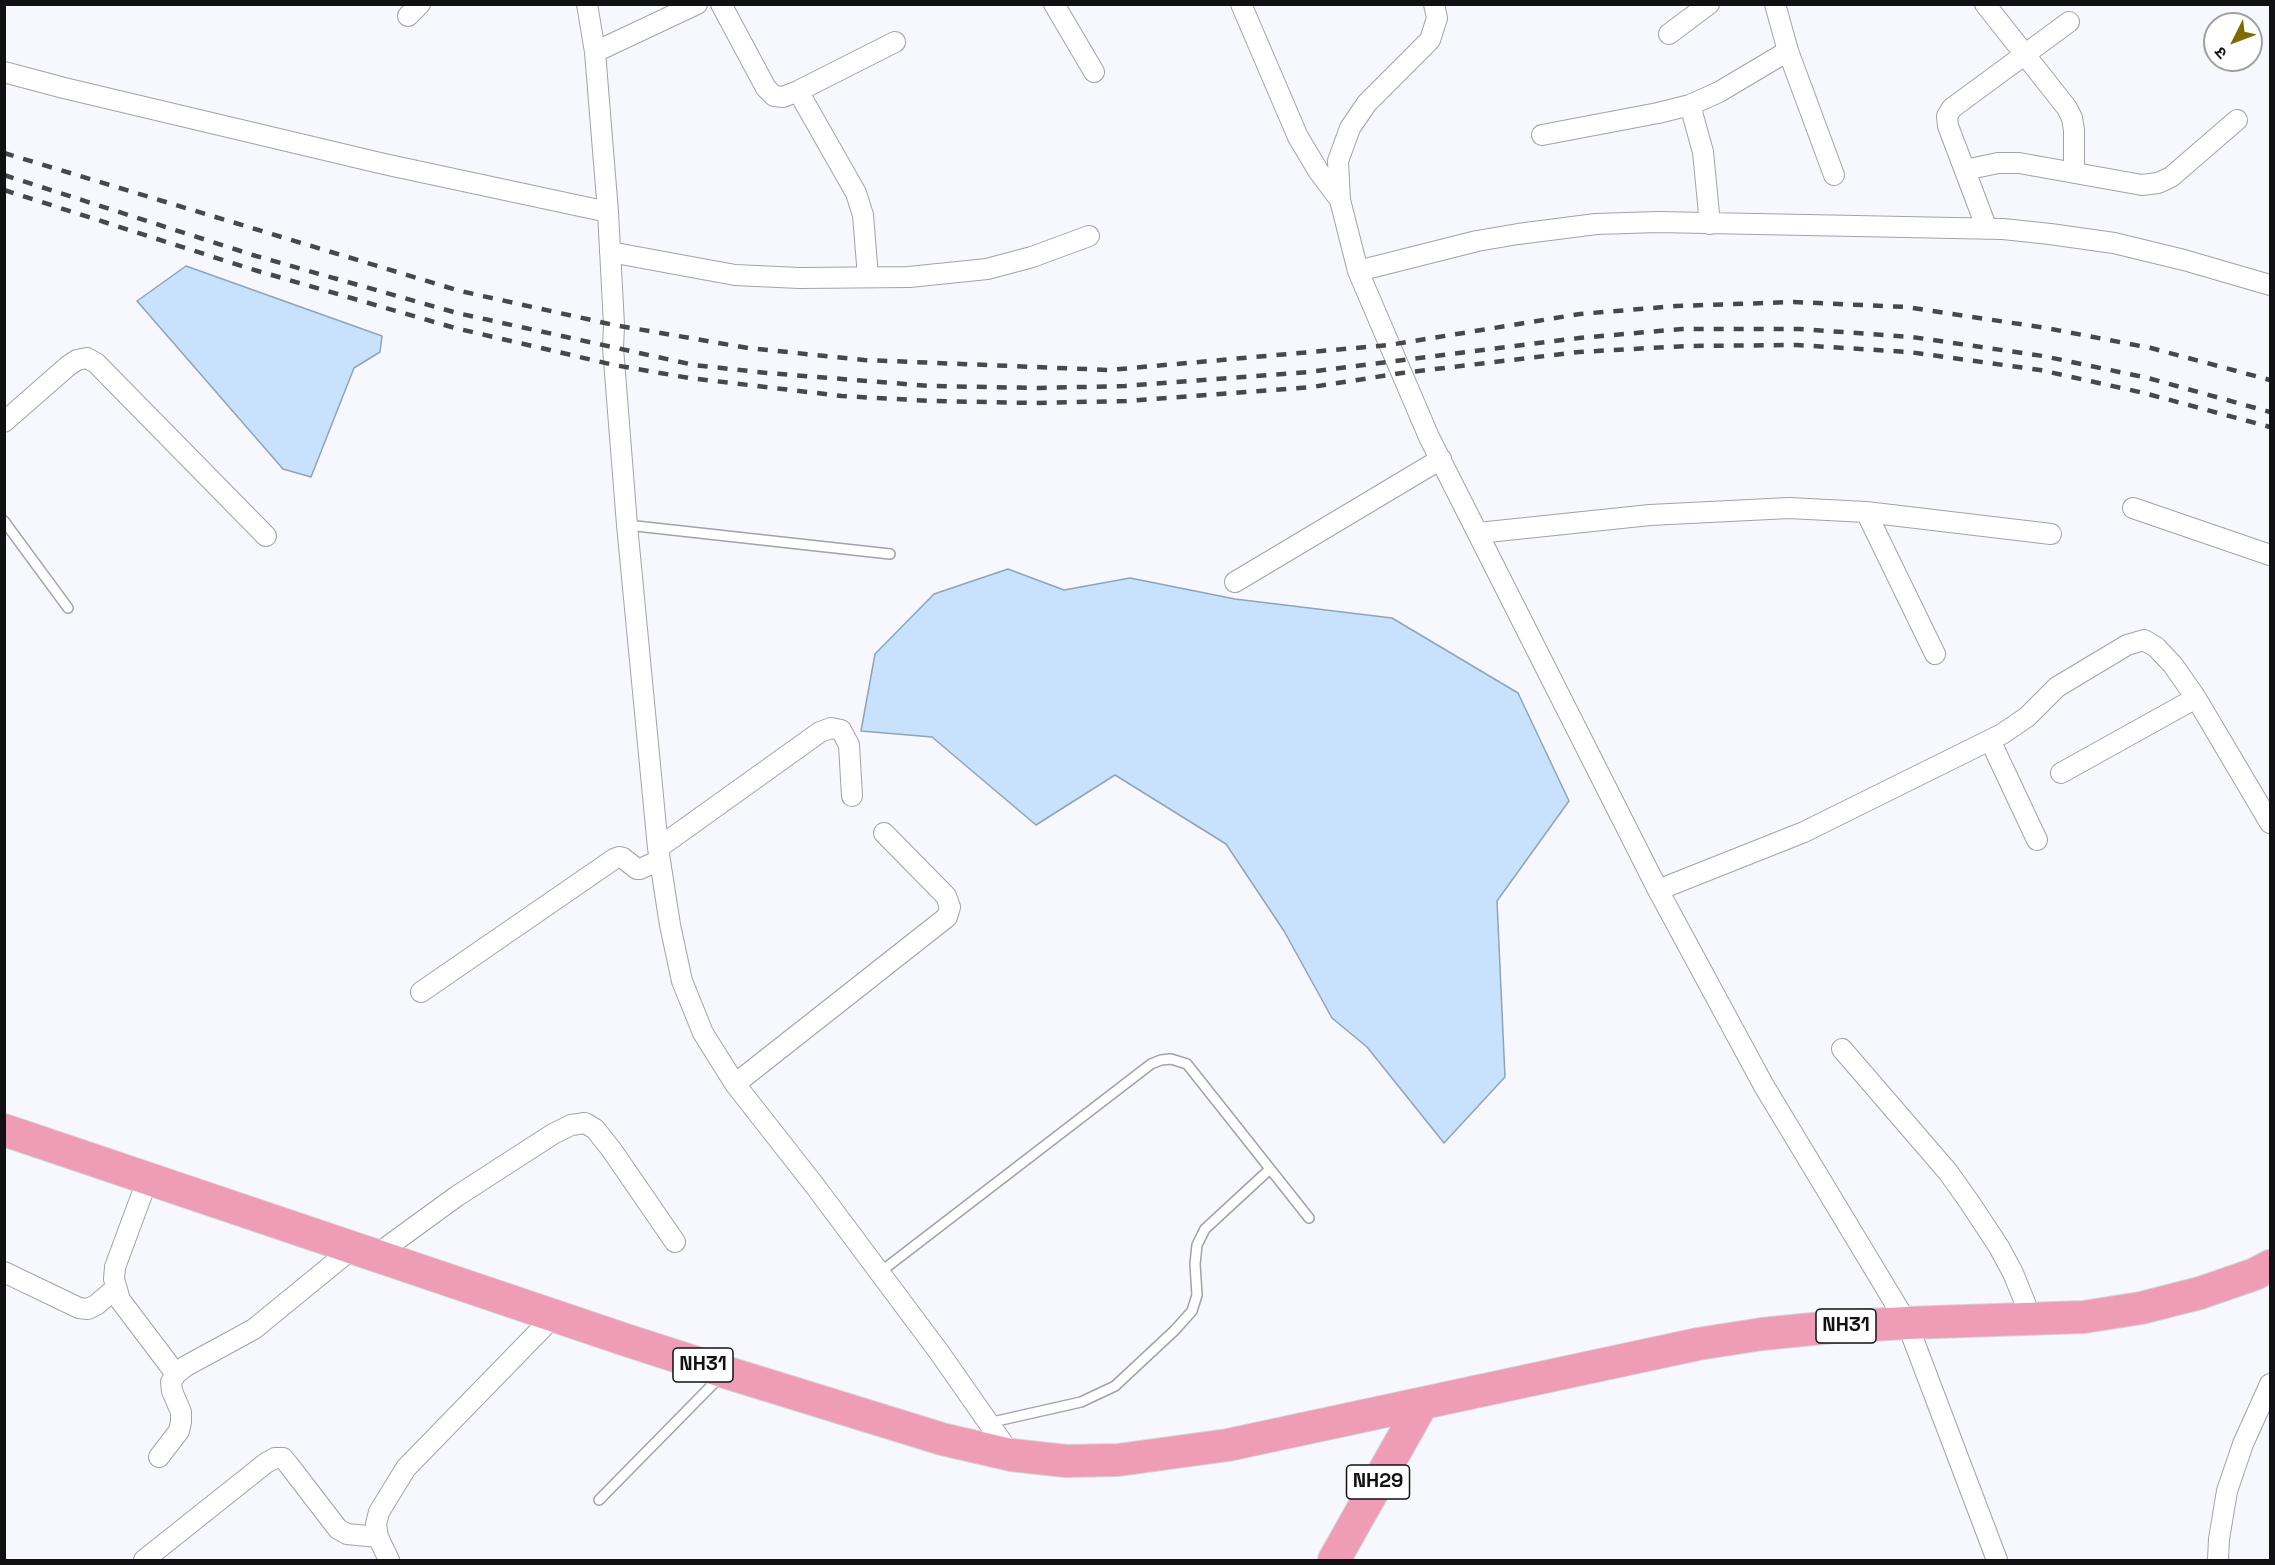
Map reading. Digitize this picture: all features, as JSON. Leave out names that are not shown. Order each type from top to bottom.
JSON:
[{"type":"highway","name":"NH31","points":[[4,1130],[725,1372],[942,1438],[1011,1455],[1066,1461],[1118,1460],[1228,1445],[1698,1344],[1833,1327],[2084,1317],[2141,1308],[2200,1293],[2271,1266]]},
{"type":"highway","name":"NH29","points":[[1334,1560],[1422,1404]]},
{"type":"street","points":[[587,4],[595,52],[608,212],[614,325],[613,348],[627,525],[659,854],[670,925],[682,981],[703,1033],[735,1084],[879,1273],[1011,1455]]},
{"type":"street","points":[[595,52],[697,4]]},
{"type":"street","points":[[721,4],[766,88],[774,96],[783,97],[798,91],[895,42]]},
{"type":"street","points":[[1054,4],[1094,72]]},
{"type":"street","points":[[1241,4],[1298,137],[1319,172],[1340,200]]},
{"type":"street","points":[[1434,4],[1437,18],[1430,40],[1367,103],[1350,128],[1338,161],[1340,200],[1358,271],[1429,436],[1658,890],[1764,1086],[1907,1323],[1997,1560]]},
{"type":"street","points":[[1669,34],[1709,4]]},
{"type":"street","points":[[1775,4],[1788,51],[1834,175]]},
{"type":"street","points":[[1985,4],[2025,56],[2058,93],[2072,118],[2074,172]]},
{"type":"street","points":[[1988,229],[1948,126],[1947,116],[1952,108],[2069,22]]},
{"type":"street","points":[[1542,135],[1690,105],[1719,92],[1788,51]]},
{"type":"street","points":[[4,72],[384,164],[608,212]]},
{"type":"street","points":[[798,91],[856,193],[864,216],[868,277]]},
{"type":"street","points":[[1690,105],[1703,152],[1710,224]]},
{"type":"street","points":[[1965,170],[1998,163],[2019,163],[2142,185],[2158,183],[2171,177],[2237,120]]},
{"type":"street","points":[[1358,271],[1477,241],[1529,232],[1596,224],[1710,224],[1988,229],[2050,234],[2114,243],[2271,285]]},
{"type":"street","points":[[610,252],[735,275],[799,278],[919,276],[987,269],[1032,257],[1089,236]]},
{"type":"street","points":[[4,422],[68,366],[77,360],[87,358],[96,363],[266,536]]},
{"type":"street","points":[[1236,582],[1441,459]]},
{"type":"street","points":[[1478,533],[1650,515],[1789,508],[1866,512],[2051,534]]},
{"type":"street","points":[[2133,508],[2271,555]]},
{"type":"street","points":[[1866,512],[1935,654]]},
{"type":"street","points":[[1658,890],[1804,832],[1990,740],[2027,717],[2057,687],[2127,645],[2144,640],[2156,647],[2168,659],[2196,698],[2271,823]]},
{"type":"street","points":[[2061,774],[2196,698]]},
{"type":"street","points":[[421,992],[614,859],[623,858],[640,869],[820,732],[831,728],[842,730],[849,745],[852,796]]},
{"type":"street","points":[[1990,740],[2037,840]]},
{"type":"street","points":[[735,1084],[947,917],[950,906],[946,896],[884,833]]},
{"type":"street","points":[[1842,1049],[1948,1172],[1970,1203],[2013,1273],[2032,1320]]},
{"type":"street","points":[[159,1457],[179,1431],[181,1422],[181,1412],[172,1391],[171,1382],[176,1374],[186,1366],[254,1329],[364,1251],[571,1125],[585,1122],[595,1129],[675,1242]]},
{"type":"street","points":[[148,1178],[115,1267],[115,1288],[120,1300],[176,1374]]},
{"type":"street","points":[[4,1272],[79,1308],[88,1309],[96,1305],[115,1288]]},
{"type":"street","points":[[389,1560],[378,1537],[376,1524],[379,1512],[406,1468],[554,1316]]},
{"type":"street","points":[[2218,1560],[2227,1491],[2243,1444],[2271,1384]]},
{"type":"street","points":[[153,1558],[266,1463],[275,1458],[283,1458],[338,1529],[347,1534],[378,1537]]},
{"type":"lane","points":[[4,521],[68,608]]},
{"type":"lane","points":[[627,525],[890,554]]},
{"type":"lane","points":[[879,1273],[1151,1064],[1161,1060],[1171,1059],[1187,1064],[1309,1218]]},
{"type":"lane","points":[[988,1423],[1081,1402],[1115,1386],[1192,1311],[1197,1295],[1195,1264],[1197,1245],[1205,1229],[1270,1169]]},
{"type":"lane","points":[[599,1500],[725,1372]]},
{"type":"water","points":[[186,266],[382,336],[380,352],[354,368],[311,477],[283,469],[137,301]]},
{"type":"water","points":[[1008,569],[1064,590],[1130,578],[1235,599],[1392,618],[1518,693],[1569,801],[1497,901],[1505,1077],[1444,1143],[1367,1047],[1332,1018],[1284,931],[1226,844],[1115,775],[1036,825],[932,737],[861,731],[875,654],[934,594]]},
{"type":"railway","points":[[4,153],[460,291],[614,325],[748,348],[864,360],[1109,370],[1389,345],[1580,314],[1676,306],[1794,302],[1906,307],[2046,328],[2151,348],[2270,380]]},
{"type":"railway","points":[[4,175],[256,256],[457,313],[694,365],[767,373],[930,386],[1039,388],[1125,386],[1308,372],[1579,338],[1682,329],[1800,329],[1912,337],[2043,356],[2148,378],[2270,412]]},
{"type":"railway","points":[[4,190],[251,269],[455,328],[614,365],[689,378],[842,396],[1036,403],[1126,401],[1312,387],[1402,373],[1579,352],[1686,346],[1797,345],[1909,352],[2040,370],[2144,393],[2270,427]]}]
